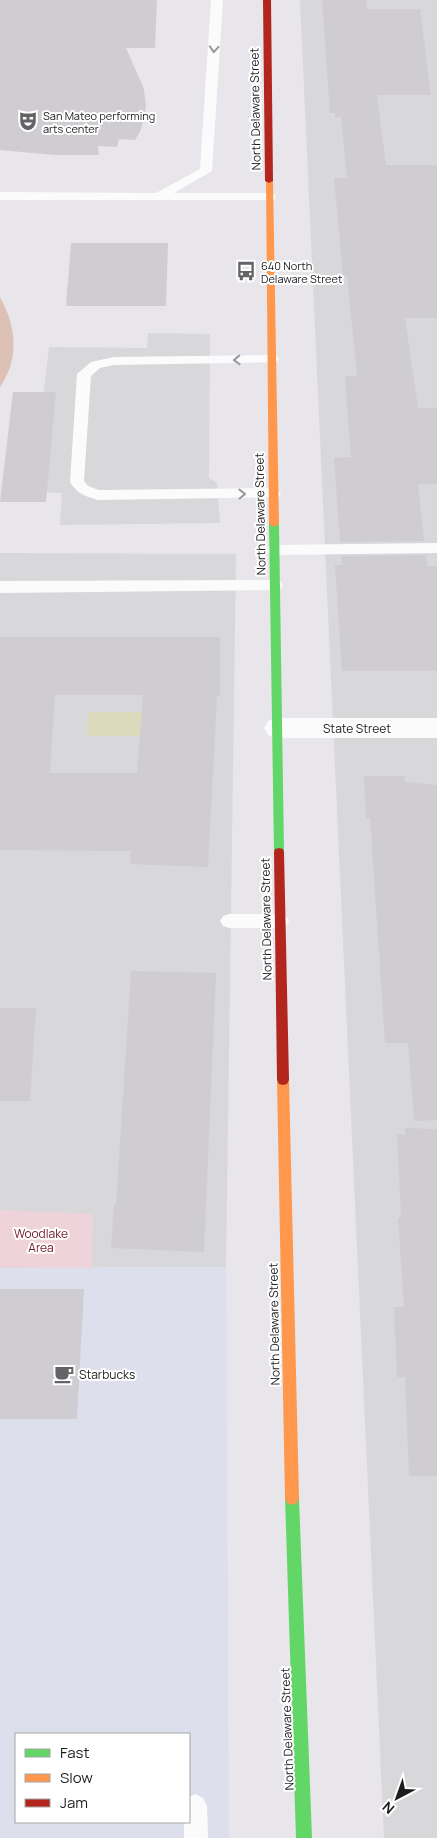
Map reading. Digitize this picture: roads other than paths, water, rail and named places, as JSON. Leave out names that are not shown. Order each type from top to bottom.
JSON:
[{"type":"main road","name":"North Delaware Street","points":[[267,0],[274,585],[291,1479],[304,1838]]},
{"type":"street","name":"State Street","points":[[277,728],[437,728]]},
{"type":"lane","points":[[207,197],[206,171],[217,0]]},
{"type":"lane","points":[[156,197],[206,171]]},
{"type":"lane","points":[[0,196],[270,197]]},
{"type":"lane","points":[[272,359],[114,360],[96,365],[84,374],[77,482],[83,490],[98,495],[274,493]]},
{"type":"lane","points":[[274,550],[437,548]]},
{"type":"lane","points":[[0,587],[274,585]]},
{"type":"lane","points":[[229,920],[280,921]]},
{"type":"lane","points":[[195,1806],[196,1838]]},
{"type":"place","name":"San Mateo performing arts center","points":[[28,121]]},
{"type":"place","name":"640 North Delaware Street","points":[[246,271]]},
{"type":"place","name":"Starbucks","points":[[64,1374]]},
{"type":"park label","name":"Woodlake Area","points":[[41,1240]]}]
